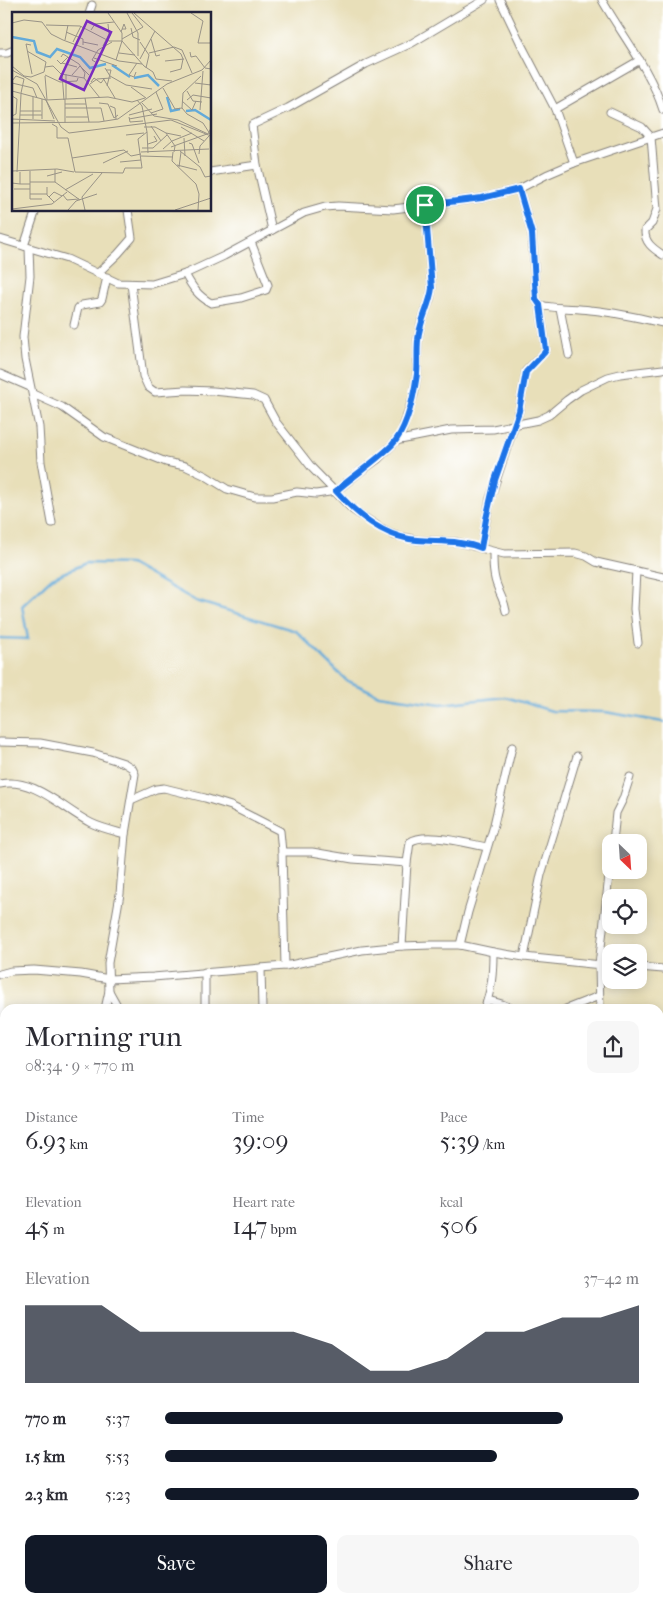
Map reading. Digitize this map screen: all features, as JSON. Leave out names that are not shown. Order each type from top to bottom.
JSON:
[{"type":"street","points":[[272,230],[257,165],[251,127],[366,64],[412,43],[484,0]]},
{"type":"street","points":[[500,0],[555,109],[574,163]]},
{"type":"street","points":[[602,0],[640,60],[658,93],[663,110]]},
{"type":"street","points":[[90,12],[92,5]]},
{"type":"street","points":[[555,109],[640,60]]},
{"type":"street","points":[[610,112],[642,127],[651,137],[657,209],[652,223],[645,230],[645,237],[652,247],[663,256]]},
{"type":"street","points":[[0,239],[67,260],[118,282],[152,284],[185,274],[304,213],[325,207],[393,209],[482,198],[519,189],[574,163],[663,133]]},
{"type":"street","points":[[211,172],[257,165]]},
{"type":"street","points":[[481,548],[495,480],[515,424],[526,372],[546,350],[540,305],[536,299],[532,234],[519,189]]},
{"type":"street","points":[[0,374],[62,407],[104,437],[151,456],[185,466],[206,476],[227,490],[255,496],[272,497],[297,492],[316,494],[336,491],[378,459],[395,442],[401,434],[414,394],[418,338],[431,294],[425,205]]},
{"type":"street","points":[[36,211],[27,247],[30,276],[23,337],[25,359],[39,427],[41,462],[52,523]]},
{"type":"street","points":[[98,273],[132,238],[128,211]]},
{"type":"street","points":[[185,274],[195,291],[211,303],[241,298],[266,290],[268,285],[250,242]]},
{"type":"street","points":[[74,325],[78,308],[82,305],[100,302],[107,277]]},
{"type":"street","points":[[131,284],[143,376],[148,387],[155,392],[213,391],[260,397],[268,406],[276,422],[312,468],[359,515],[394,535],[417,540],[456,542],[493,552],[522,555],[575,553],[586,556],[596,562],[663,577]]},
{"type":"street","points":[[540,305],[618,313],[663,323]]},
{"type":"street","points":[[560,308],[569,355]]},
{"type":"street","points":[[395,442],[451,430],[494,428],[538,420],[549,415],[581,390],[608,377],[663,369]]},
{"type":"street","points":[[493,552],[494,574],[504,599],[506,611]]},
{"type":"street","points":[[636,571],[634,609],[638,643]]},
{"type":"street","points":[[0,742],[40,743],[93,753],[124,763],[132,768],[136,774],[125,834],[120,894],[108,963],[109,991],[106,1004]]},
{"type":"street","points":[[460,945],[487,847],[494,829],[512,747]]},
{"type":"street","points":[[524,956],[541,875],[577,756]]},
{"type":"street","points":[[614,834],[616,813],[630,777]]},
{"type":"street","points":[[0,784],[13,783],[28,786],[92,824],[125,834]]},
{"type":"street","points":[[131,800],[156,789],[164,788],[231,806],[279,829],[281,832],[282,852],[285,966]]},
{"type":"street","points":[[402,946],[410,842],[419,838],[439,839],[487,847]]},
{"type":"street","points":[[282,852],[312,852],[346,858],[407,863]]},
{"type":"street","points":[[600,1004],[599,965],[609,879]]},
{"type":"street","points":[[0,974],[10,971],[59,972],[109,979],[153,977],[285,966],[362,950],[402,946],[460,945],[493,952],[602,965]]},
{"type":"street","points":[[486,1004],[493,977],[493,952]]},
{"type":"street","points":[[261,968],[262,1004]]},
{"type":"street","points":[[647,968],[663,969]]},
{"type":"street","points":[[204,972],[205,1004]]},
{"type":"street","points":[[109,991],[116,1004]]},
{"type":"street","points":[[579,1004],[599,996]]},
{"type":"street","points":[[488,1000],[502,1004]]},
{"type":"waterway","points":[[0,638],[28,639],[22,606],[52,578],[86,563],[130,564],[196,601],[296,631],[346,680],[379,695],[441,704],[505,697],[552,711],[605,712],[663,722]]},
{"type":"route","points":[[519,189],[530,223],[534,245],[536,299],[540,305],[539,311],[546,350],[526,372],[519,411],[490,499],[481,548],[456,542],[407,539],[394,535],[359,515],[336,491],[378,459],[393,444],[401,434],[414,394],[418,338],[432,288],[425,205],[482,198],[519,189]]}]
